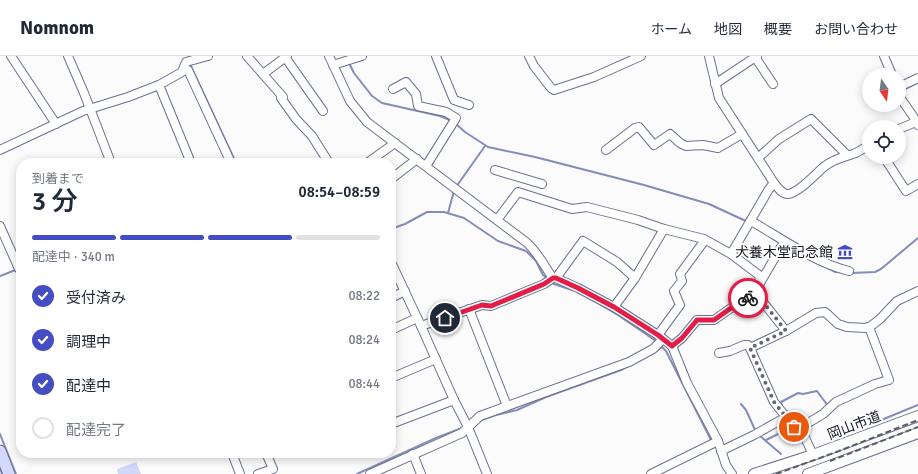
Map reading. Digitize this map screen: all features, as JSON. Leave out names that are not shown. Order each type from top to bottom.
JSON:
[{"type":"main road","points":[[0,450],[9,474]]},
{"type":"street","points":[[11,56],[56,124]]},
{"type":"street","points":[[68,56],[109,158]]},
{"type":"street","points":[[0,150],[83,111],[128,98],[159,85],[182,72],[189,61],[208,56]]},
{"type":"street","points":[[247,56],[283,97],[281,98],[296,119],[312,136],[326,158]]},
{"type":"street","points":[[263,74],[286,56],[322,110]]},
{"type":"street","points":[[329,56],[350,101],[367,122],[418,159],[533,248],[555,278],[614,307],[672,346],[687,383],[715,443],[721,451],[726,465],[732,474]]},
{"type":"street","points":[[333,65],[362,56]]},
{"type":"street","points":[[436,56],[454,100],[469,105]]},
{"type":"street","points":[[529,56],[534,66],[554,90],[594,77],[641,56]]},
{"type":"street","points":[[709,56],[719,98],[781,192],[786,194],[791,193],[806,184],[824,166],[834,159],[854,154],[862,149]]},
{"type":"street","points":[[884,56],[889,68]]},
{"type":"street","points":[[715,84],[756,57],[773,84]]},
{"type":"street","points":[[189,61],[188,70],[229,158]]},
{"type":"street","points":[[906,84],[918,78]]},
{"type":"street","points":[[393,89],[406,82],[416,94],[418,106],[446,112],[456,118],[426,166]]},
{"type":"street","points":[[159,85],[189,158]]},
{"type":"street","points":[[906,106],[914,116],[917,124],[906,127]]},
{"type":"street","points":[[758,158],[779,139],[811,119],[847,156]]},
{"type":"street","points":[[606,150],[635,128],[639,127],[654,145],[670,134],[680,144],[686,146],[703,145],[718,148],[742,134]]},
{"type":"street","points":[[374,158],[395,143]]},
{"type":"street","points":[[396,175],[418,159]]},
{"type":"street","points":[[889,164],[906,191],[918,184]]},
{"type":"street","points":[[494,170],[542,184]]},
{"type":"street","points":[[522,193],[529,180]]},
{"type":"street","points":[[731,254],[774,183]]},
{"type":"street","points":[[497,220],[518,192],[572,209],[587,207],[638,220],[705,240],[731,254],[759,275],[760,283]]},
{"type":"street","points":[[750,222],[817,259],[836,268],[849,271]]},
{"type":"street","points":[[0,226],[16,261]]},
{"type":"street","points":[[614,307],[635,278],[664,229]]},
{"type":"street","points":[[370,474],[385,471],[413,454],[462,433],[480,416],[616,368],[653,349],[680,305],[674,291],[682,281],[680,274],[705,240]]},
{"type":"street","points":[[422,326],[482,305],[491,306],[544,284],[555,278],[583,241],[617,262],[635,278]]},
{"type":"street","points":[[672,346],[682,338],[697,320],[714,320],[731,308],[739,306],[755,292],[781,247]]},
{"type":"street","points":[[396,274],[422,326],[454,400],[468,427],[487,474]]},
{"type":"street","points":[[396,296],[405,291]]},
{"type":"street","points":[[750,348],[786,331],[816,313],[825,312],[838,324],[847,327],[861,329],[869,327],[880,319],[897,301],[918,291]]},
{"type":"street","points":[[755,292],[786,331]]},
{"type":"street","points":[[469,309],[507,406]]},
{"type":"street","points":[[396,328],[417,318]]},
{"type":"street","points":[[795,427],[823,414],[836,402],[875,384],[889,380],[869,327]]},
{"type":"street","points":[[719,353],[730,351],[744,345],[750,348],[774,402],[795,427],[802,431],[813,455]]},
{"type":"street","points":[[396,376],[436,359]]},
{"type":"street","points":[[396,422],[454,400]]},
{"type":"street","name":"岡山市道","points":[[754,474],[813,455],[918,416]]},
{"type":"street","points":[[721,451],[786,417]]},
{"type":"street","points":[[808,474],[822,472],[918,433]]},
{"type":"street","points":[[651,474],[715,443]]},
{"type":"street","points":[[413,454],[421,474]]},
{"type":"street","points":[[234,458],[240,474]]},
{"type":"street","points":[[258,474],[273,468],[268,458]]},
{"type":"shaded area","points":[[136,462],[141,474],[118,474],[117,469]]},
{"type":"waterway","points":[[189,62],[234,158]]},
{"type":"waterway","points":[[349,63],[354,73],[372,96],[382,103],[440,116],[452,121]]},
{"type":"waterway","points":[[906,88],[917,83]]},
{"type":"waterway","points":[[456,124],[465,132],[488,147],[535,157],[644,185],[709,204],[748,222]]},
{"type":"waterway","points":[[456,187],[485,146]]},
{"type":"waterway","points":[[448,213],[454,191]]},
{"type":"waterway","points":[[396,227],[427,212],[444,212],[464,218],[498,241],[526,251],[536,261],[543,275],[548,279]]},
{"type":"waterway","points":[[851,273],[875,272],[881,269],[918,238]]},
{"type":"waterway","points":[[826,267],[835,272],[841,272]]},
{"type":"waterway","points":[[0,276],[16,270]]},
{"type":"waterway","points":[[551,281],[554,284],[575,291]]},
{"type":"waterway","points":[[589,298],[618,315],[656,341]]},
{"type":"waterway","points":[[659,344],[666,351],[712,442]]},
{"type":"waterway","points":[[655,352],[662,347]]},
{"type":"waterway","points":[[479,421],[517,410],[546,397],[621,370],[649,355]]},
{"type":"waterway","points":[[782,406],[781,402],[798,393],[803,394],[817,391],[828,406]]},
{"type":"waterway","points":[[741,404],[746,410],[756,432]]},
{"type":"waterway","points":[[874,423],[918,405]]},
{"type":"waterway","points":[[766,440],[792,427]]},
{"type":"waterway","points":[[396,456],[462,428]]},
{"type":"waterway","points":[[0,434],[16,474]]},
{"type":"waterway","points":[[759,435],[781,454]]},
{"type":"waterway","points":[[357,474],[392,458]]},
{"type":"waterway","points":[[0,468],[2,474]]},
{"type":"railway","points":[[776,474],[918,420]]},
{"type":"railway","points":[[830,461],[918,427]]},
{"type":"way so far","points":[[748,298],[755,292],[786,331],[750,348],[774,402],[794,427]]},
{"type":"place","name":"犬養木堂記念館","points":[[845,252]]},
{"type":"route","points":[[445,318],[482,305],[491,306],[556,278],[614,307],[658,335],[662,340],[672,346],[682,338],[697,320],[714,320],[731,308],[739,306],[748,298]]}]
